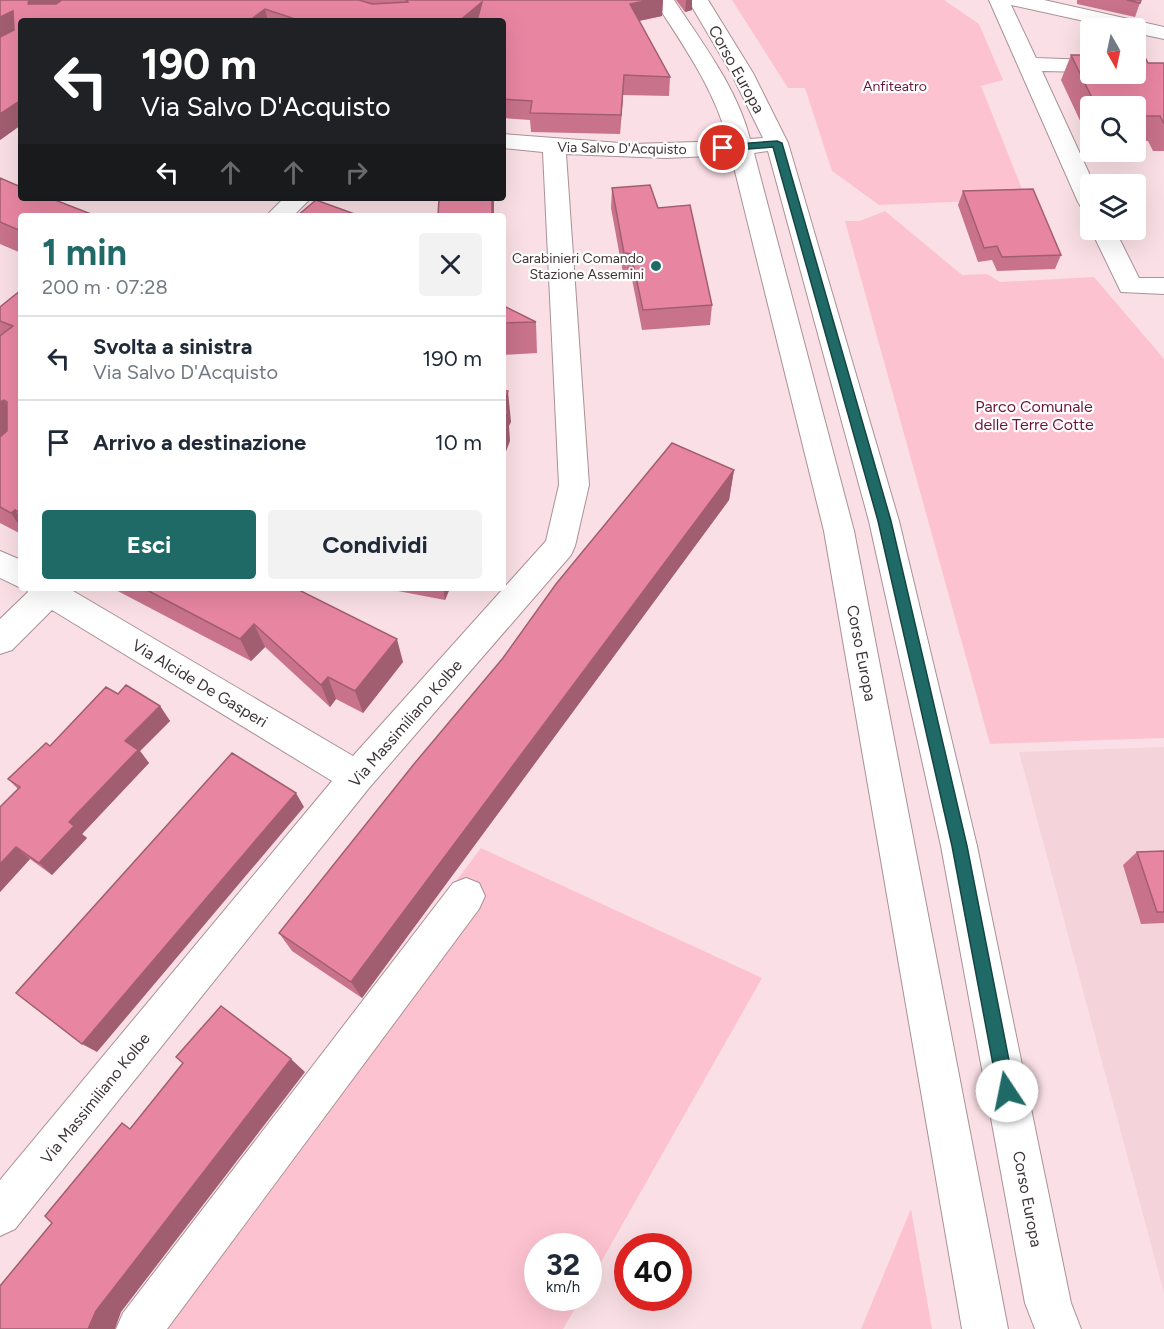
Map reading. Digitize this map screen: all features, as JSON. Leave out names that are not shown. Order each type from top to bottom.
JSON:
[{"type":"street","name":"Corso Europa","points":[[664,0],[702,58],[733,116],[839,531],[985,1329]]},
{"type":"street","name":"Corso Europa","points":[[698,0],[742,73],[777,143],[884,521],[959,846],[1048,1303],[1058,1329]]},
{"type":"street","points":[[999,0],[1080,180]]},
{"type":"street","points":[[1017,0],[1164,33]]},
{"type":"street","points":[[1026,64],[1080,66]]},
{"type":"street","name":"Via Salvo D'Acquisto","points":[[506,142],[554,148],[639,151],[742,148],[777,143]]},
{"type":"street","name":"Via Massimiliano Kolbe","points":[[0,1214],[357,777],[560,546],[574,485],[554,148]]},
{"type":"street","points":[[282,213],[296,201]]},
{"type":"street","points":[[1108,240],[1130,286],[1164,286]]},
{"type":"street","points":[[0,563],[18,573]]},
{"type":"street","points":[[0,640],[45,591]]},
{"type":"street","name":"Via Alcide De Gasperi","points":[[48,591],[357,777]]},
{"type":"street","points":[[139,1329],[466,896]]},
{"type":"shaded area","points":[[1164,747],[1164,1293],[1019,752]]},
{"type":"green space","name":"Anfiteatro","points":[[732,0],[944,0],[979,24],[1003,80],[981,86],[1026,199],[879,205],[832,171],[805,88],[788,88]]},
{"type":"green space","name":"Parco Comunale delle Terre Cotte","points":[[885,211],[962,275],[987,274],[1000,282],[1094,277],[1164,359],[1164,738],[990,744],[845,221],[860,221]]},
{"type":"green space","points":[[481,848],[762,978],[617,1233],[614,1233],[614,1239],[602,1260],[602,1233],[524,1233],[524,1311],[573,1311],[563,1329],[119,1329]]},
{"type":"green space","points":[[911,1209],[932,1329],[861,1329]]},
{"type":"building","points":[[0,0],[29,0],[28,4],[56,4],[62,0],[359,0],[372,4],[408,2],[406,0],[650,0],[630,4],[670,77],[624,75],[621,115],[530,113],[532,101],[506,99],[506,18],[478,18],[482,2],[463,18],[292,18],[265,9],[253,18],[18,18],[18,102],[0,114],[0,37],[14,30],[13,11],[0,17]]},
{"type":"building","points":[[1071,55],[1080,55],[1080,73]]},
{"type":"building","points":[[1146,59],[1148,63],[1164,63],[1164,124],[1160,116],[1146,116],[1146,96],[1091,96],[1085,84],[1146,84]]},
{"type":"building","points":[[0,178],[18,186],[18,201],[58,201],[88,213],[18,213],[18,230],[0,222]]},
{"type":"building","name":"Carabinieri Comando Stazione Assemini","points":[[650,185],[658,208],[690,205],[712,305],[643,310],[631,254],[624,253],[612,188]]},
{"type":"building","points":[[1033,189],[1061,255],[1002,257],[997,246],[984,248],[963,191]]},
{"type":"building","points":[[315,201],[319,201],[352,213],[301,213]]},
{"type":"building","points":[[439,201],[492,201],[492,213],[438,213]]},
{"type":"building","points":[[18,292],[18,512],[15,510],[11,513],[0,507],[0,437],[7,431],[7,402],[4,400],[0,402],[0,336],[13,326],[0,321],[0,307]]},
{"type":"building","points":[[506,307],[536,322],[506,323]]},
{"type":"building","points":[[672,443],[734,470],[351,982],[279,933],[414,764],[503,658],[556,584]]},
{"type":"building","points":[[149,591],[301,591],[397,639],[355,691],[328,677],[321,685],[254,624],[240,639]]},
{"type":"building","points":[[126,685],[160,706],[125,741],[138,750],[69,822],[74,826],[39,863],[16,847],[0,864],[0,807],[20,787],[8,779],[46,743],[50,746],[106,687],[118,694]]},
{"type":"building","points":[[232,753],[296,793],[82,1044],[16,993]]},
{"type":"building","points":[[1164,851],[1164,912],[1157,912],[1137,852]]},
{"type":"building","points":[[221,1006],[291,1059],[96,1311],[88,1329],[0,1329],[0,1286],[52,1223],[45,1216],[122,1123],[130,1129],[183,1063],[176,1057]]},
{"type":"place","name":"Carabinieri Comando Stazione Assemini","points":[[656,266]]},
{"type":"route","points":[[723,148],[777,143],[884,521],[959,846],[1007,1091]]}]
